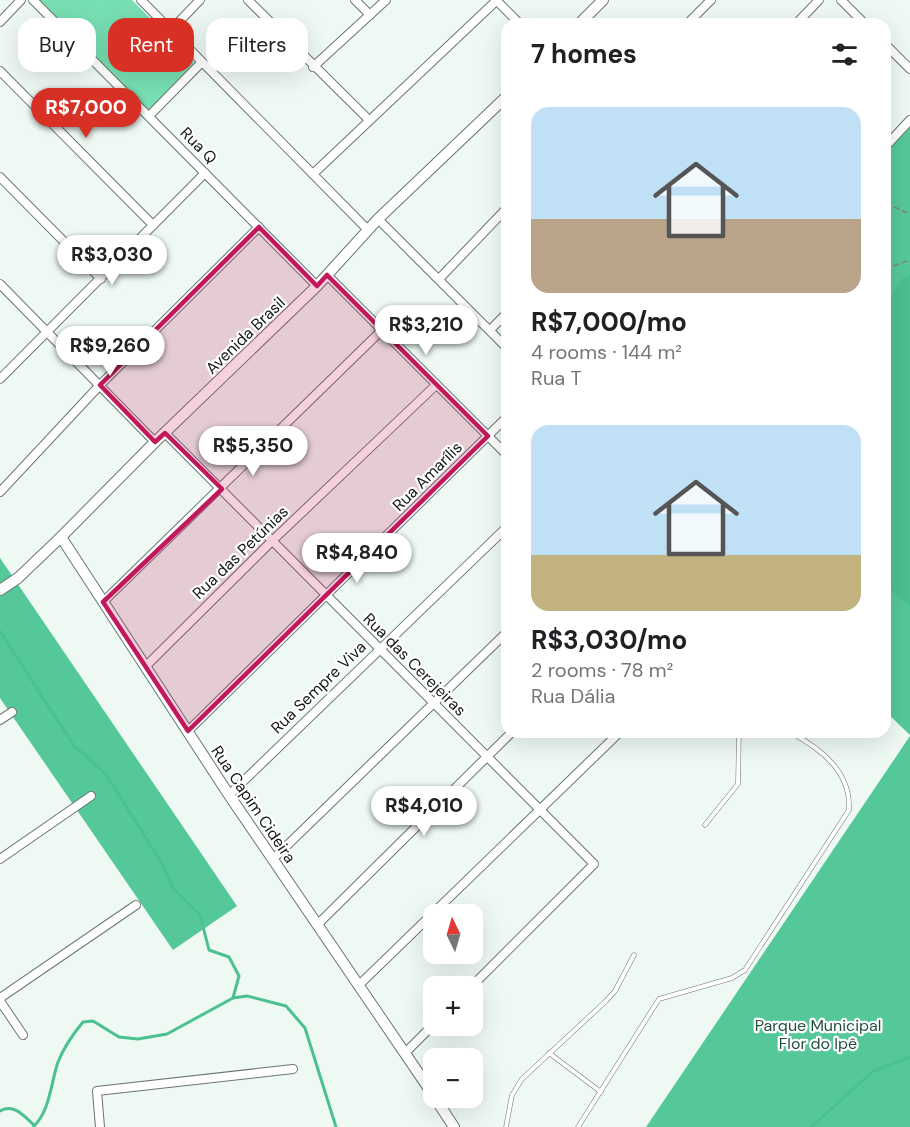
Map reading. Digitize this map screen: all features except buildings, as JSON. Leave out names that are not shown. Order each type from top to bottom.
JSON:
[{"type":"street","points":[[0,22],[21,0]]},
{"type":"street","name":"Rua Q","points":[[33,0],[317,286]]},
{"type":"street","points":[[141,0],[159,18]]},
{"type":"street","points":[[183,18],[200,0]]},
{"type":"street","points":[[248,0],[313,67],[369,120]]},
{"type":"street","points":[[355,0],[369,15]]},
{"type":"street","points":[[313,67],[386,0]]},
{"type":"street","points":[[313,174],[496,0],[514,18]]},
{"type":"street","points":[[585,18],[603,0]]},
{"type":"street","points":[[693,18],[711,0]]},
{"type":"street","points":[[802,18],[819,0]]},
{"type":"street","points":[[841,0],[859,18]]},
{"type":"street","points":[[891,50],[910,69]]},
{"type":"street","points":[[194,55],[368,230]]},
{"type":"street","points":[[149,116],[201,62]]},
{"type":"street","points":[[0,71],[153,225]]},
{"type":"street","name":"Avenida Brasil","points":[[0,590],[18,578],[61,537],[155,442],[317,286],[378,219],[501,102]]},
{"type":"street","points":[[891,141],[910,120]]},
{"type":"street","points":[[0,379],[205,173]]},
{"type":"street","points":[[0,177],[101,279]]},
{"type":"street","points":[[439,279],[501,214]]},
{"type":"street","points":[[378,219],[501,342]]},
{"type":"street","points":[[0,492],[100,385],[259,227]]},
{"type":"street","points":[[327,275],[501,449]]},
{"type":"street","points":[[0,284],[155,442]]},
{"type":"street","points":[[490,330],[501,319]]},
{"type":"street","points":[[103,602],[222,489],[382,330]]},
{"type":"street","name":"Rua das Petúnias","points":[[145,667],[273,540],[436,385]]},
{"type":"street","name":"Rua Amarílis","points":[[188,731],[501,423]]},
{"type":"street","name":"Rua das Cerejeiras","points":[[165,433],[594,864],[482,976]]},
{"type":"street","name":"Rua Sempre Viva","points":[[229,795],[501,533]]},
{"type":"street","name":"Rua Capim Cideira","points":[[61,537],[229,795],[423,1080]]},
{"type":"street","points":[[273,859],[501,638]]},
{"type":"street","points":[[0,720],[12,712]]},
{"type":"street","points":[[318,924],[506,738]]},
{"type":"street","points":[[359,985],[614,738]]},
{"type":"street","points":[[0,859],[90,796]]},
{"type":"street","points":[[23,1035],[0,1000],[136,904]]},
{"type":"street","points":[[405,1053],[423,1035]]},
{"type":"street","points":[[100,1127],[97,1091],[293,1070]]},
{"type":"street","name":"Rua Capim Cideira","points":[[441,1108],[454,1127]]},
{"type":"lane","points":[[705,825],[738,784],[739,738]]},
{"type":"lane","points":[[578,1127],[659,999],[723,981],[745,970],[849,810],[849,798],[841,774],[832,761],[816,746],[801,738]]},
{"type":"lane","points":[[506,1127],[512,1095],[522,1079],[606,1001],[615,990],[634,955]]},
{"type":"lane","points":[[549,1053],[601,1092]]},
{"type":"path","points":[[891,206],[910,214]]},
{"type":"path","points":[[891,267],[910,260]]},
{"type":"highlighted area","points":[[259,227],[317,286],[327,275],[488,436],[188,731],[103,602],[222,489],[165,433],[155,442],[100,385]]},
{"type":"shaded area","points":[[37,0],[132,0],[150,18],[108,18],[108,70],[96,58],[96,18],[55,18]]},
{"type":"shaded area","points":[[110,72],[188,72],[149,111]]},
{"type":"shaded area","points":[[910,274],[910,607],[891,590],[891,295],[903,278]]},
{"type":"green space","points":[[910,126],[910,735],[891,717],[891,146]]},
{"type":"green space","points":[[0,558],[237,906],[173,950],[0,698]]},
{"type":"green space","name":"Parque Municipal Flor do Ipê","points":[[910,736],[910,1127],[646,1127]]},
{"type":"waterway","points":[[0,631],[74,746],[105,773],[161,862],[173,888],[200,915],[209,950],[229,957],[239,976],[233,998]]},
{"type":"waterway","points":[[33,1127],[39,1121],[47,1105],[60,1056],[83,1022],[93,1021],[119,1037],[138,1039],[167,1034],[233,998],[247,996],[286,1006],[305,1028],[336,1127]]},
{"type":"waterway","points":[[811,1127],[872,1072],[910,1057]]},
{"type":"waterway","points":[[0,1111],[14,1110],[34,1125]]}]
